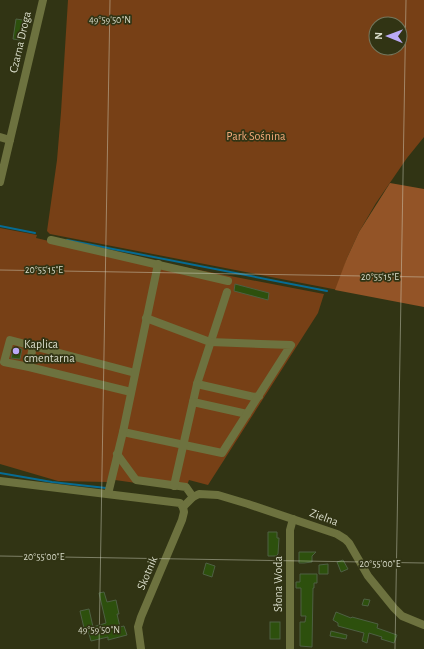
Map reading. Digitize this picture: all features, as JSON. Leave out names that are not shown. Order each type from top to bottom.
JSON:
[{"type":"street","name":"Czarna Droga","points":[[0,182],[43,0]]},
{"type":"street","points":[[0,137],[10,140]]},
{"type":"street","points":[[50,240],[228,281]]},
{"type":"street","points":[[108,494],[123,432],[158,264]]},
{"type":"street","points":[[174,486],[197,384],[227,292]]},
{"type":"street","points":[[123,432],[222,453],[291,346],[210,342],[146,318]]},
{"type":"street","points":[[131,392],[4,362],[4,348],[10,340],[135,373]]},
{"type":"street","points":[[29,367],[34,346]]},
{"type":"street","points":[[197,384],[254,397],[259,396]]},
{"type":"street","points":[[193,402],[247,414]]},
{"type":"street","points":[[0,481],[180,504],[183,507],[192,497],[186,487],[136,480],[117,454]]},
{"type":"street","name":"Zielna","points":[[192,497],[199,494],[218,495],[293,519],[345,538],[368,576],[394,608],[402,616],[424,625]]},
{"type":"street","name":"Skotnik","points":[[141,649],[138,637],[139,622],[182,520],[184,512],[183,507]]},
{"type":"street","name":"Słona Woda","points":[[290,648],[290,530],[293,519]]},
{"type":"green space","name":"Park Sośnina","points":[[68,0],[424,0],[424,137],[407,158],[376,203],[359,232],[347,258],[338,290],[50,234],[47,231],[57,160]]},
{"type":"green space","points":[[0,228],[37,235],[36,238],[49,241],[324,294],[318,313],[208,485],[189,480],[185,490],[108,479],[107,482],[58,481],[0,464]]},
{"type":"shaded area","points":[[390,183],[424,189],[424,307],[335,290],[359,232]]},
{"type":"building","points":[[16,19],[23,20],[20,40],[13,39]]},
{"type":"building","points":[[235,284],[269,293],[268,300],[234,291]]},
{"type":"building","points":[[14,347],[22,349],[20,359],[11,358]]},
{"type":"building","points":[[268,532],[277,532],[277,538],[279,538],[278,554],[276,556],[268,556]]},
{"type":"building","points":[[299,552],[316,552],[312,556],[312,562],[299,563]]},
{"type":"building","points":[[343,560],[348,569],[341,572],[337,562]]},
{"type":"building","points":[[206,563],[215,566],[212,577],[203,574]]},
{"type":"building","points":[[328,564],[328,574],[319,574],[319,565]]},
{"type":"building","points":[[300,574],[317,574],[317,583],[314,583],[313,588],[312,647],[300,646],[300,622],[305,622],[306,616],[301,616],[301,588],[296,588],[296,582],[300,582]]},
{"type":"building","points":[[104,592],[107,602],[116,600],[120,627],[124,626],[127,635],[108,640],[108,637],[91,641],[87,627],[84,628],[80,611],[89,609],[93,627],[106,623],[99,593]]},
{"type":"building","points":[[364,599],[370,600],[368,606],[362,605]]},
{"type":"building","points":[[336,612],[351,618],[378,624],[377,628],[397,635],[394,643],[369,633],[367,643],[362,641],[364,633],[338,626],[338,623],[333,620]]},
{"type":"building","points":[[270,622],[280,622],[280,639],[270,639]]},
{"type":"building","points":[[331,631],[347,635],[346,639],[330,636]]},
{"type":"waterway","points":[[0,226],[35,233]]},
{"type":"waterway","points":[[67,240],[327,291]]},
{"type":"waterway","points":[[0,473],[52,482],[106,488]]},
{"type":"place","name":"Kaplica cmentarna","points":[[16,351]]}]
